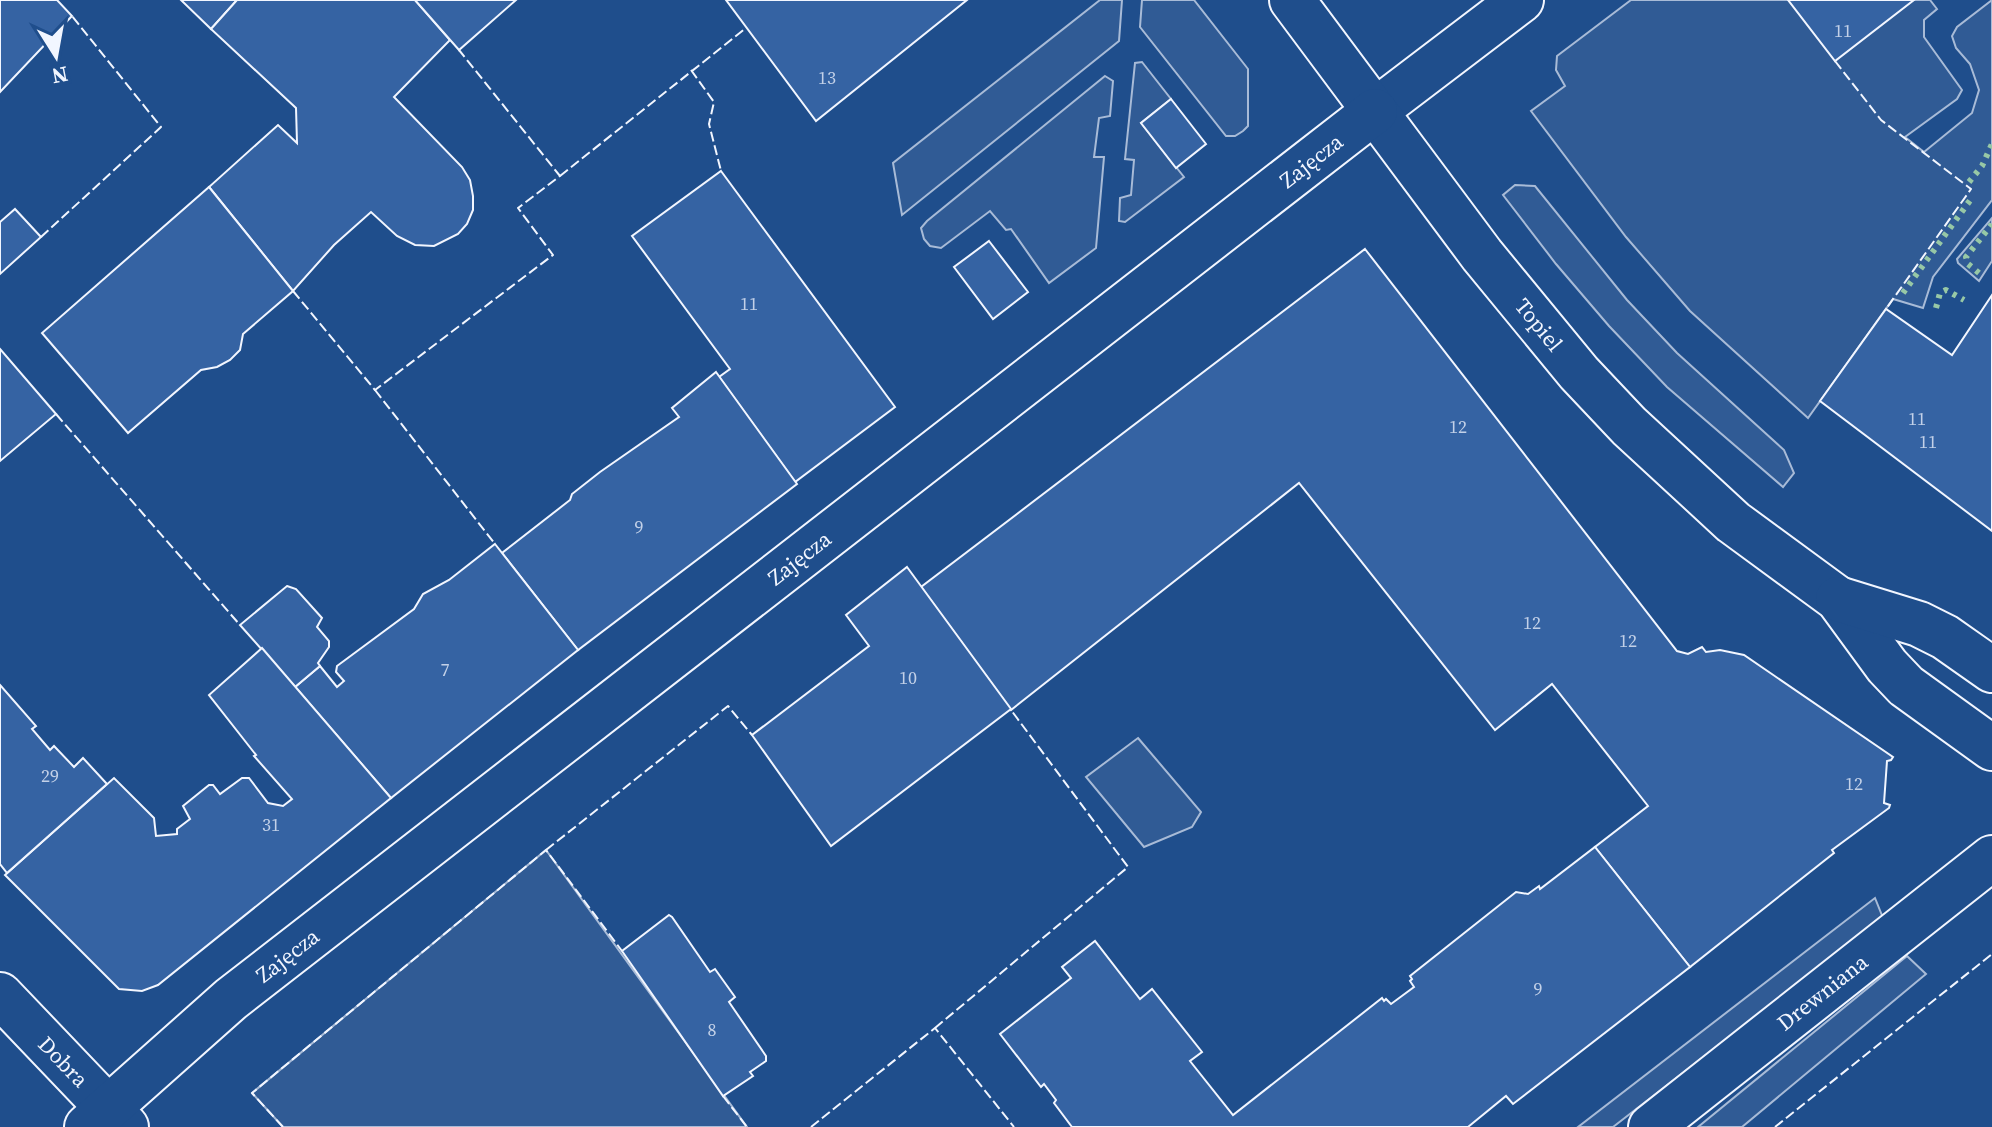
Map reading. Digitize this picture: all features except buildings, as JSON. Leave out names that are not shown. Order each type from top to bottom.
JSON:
[{"type":"street","name":"Topiel","points":[[1292,0],[1534,321],[1619,416],[1733,522],[1838,599],[1887,666],[1906,686],[1992,748]]},
{"type":"street","name":"Zajęcza","points":[[107,1121],[231,999],[1521,0]]},
{"type":"street","name":"Topiel","points":[[1838,599],[1919,624],[1945,637],[1992,670]]},
{"type":"street","name":"Drewniana","points":[[1651,1127],[1992,858]]},
{"type":"street","name":"Dobra","points":[[0,995],[107,1121]]},
{"type":"shaded area","points":[[1100,0],[1122,0],[1119,41],[902,215],[893,163]]},
{"type":"shaded area","points":[[1142,0],[1194,0],[1248,69],[1248,126],[1243,131],[1235,136],[1226,136],[1140,27]]},
{"type":"shaded area","points":[[1631,0],[1930,0],[1937,9],[1924,20],[1924,37],[1962,90],[1957,99],[1905,137],[1924,152],[1972,113],[1979,90],[1970,64],[1956,48],[1952,36],[1957,27],[1992,0],[1992,200],[1933,277],[1923,308],[1893,299],[1808,418],[1690,311],[1626,237],[1531,111],[1565,86],[1556,70],[1557,56]]},
{"type":"shaded area","points":[[1142,62],[1171,99],[1141,123],[1184,177],[1125,222],[1119,221],[1120,198],[1131,195],[1134,160],[1125,159],[1135,63]]},
{"type":"shaded area","points":[[1105,76],[1113,81],[1110,116],[1099,118],[1094,157],[1104,157],[1096,248],[1049,283],[1011,229],[1006,230],[990,211],[941,248],[930,246],[921,228],[927,221]]},
{"type":"shaded area","points":[[1515,185],[1535,186],[1627,300],[1677,353],[1784,450],[1794,473],[1783,487],[1667,387],[1609,326],[1503,195]]},
{"type":"shaded area","points":[[1992,218],[1992,261],[1979,281],[1957,259]]},
{"type":"shaded area","points":[[1138,738],[1201,812],[1192,827],[1144,847],[1086,777]]},
{"type":"shaded area","points":[[546,850],[747,1127],[283,1127],[252,1093]]},
{"type":"shaded area","points":[[1875,898],[1883,918],[1613,1127],[1578,1127]]},
{"type":"shaded area","points":[[1907,956],[1926,974],[1742,1127],[1698,1127]]},
{"type":"hedge","points":[[1969,182],[1982,166],[1992,144]]},
{"type":"hedge","points":[[1903,293],[1971,199]]},
{"type":"hedge","points":[[1979,273],[1968,264],[1966,257],[1992,224]]},
{"type":"hedge","points":[[1936,308],[1940,293],[1946,290],[1964,300]]},
{"type":"fence","points":[[41,237],[161,127],[72,16]]},
{"type":"fence","points":[[560,176],[746,28]]},
{"type":"fence","points":[[293,291],[375,390],[553,255],[518,208],[560,176],[459,50]]},
{"type":"fence","points":[[1835,61],[1881,120],[1971,189],[1886,309]]},
{"type":"fence","points":[[691,70],[714,102],[709,124],[721,171]]},
{"type":"fence","points":[[375,390],[495,544]]},
{"type":"fence","points":[[56,414],[240,625]]},
{"type":"fence","points":[[546,850],[728,706],[752,735]]},
{"type":"fence","points":[[935,1028],[1128,867],[1011,710]]},
{"type":"fence","points":[[283,1127],[252,1093],[546,850],[622,951]]},
{"type":"fence","points":[[1775,1127],[1992,954]]},
{"type":"fence","points":[[811,1127],[935,1028],[1014,1127]]},
{"type":"fence","points":[[723,1096],[747,1127]]}]
